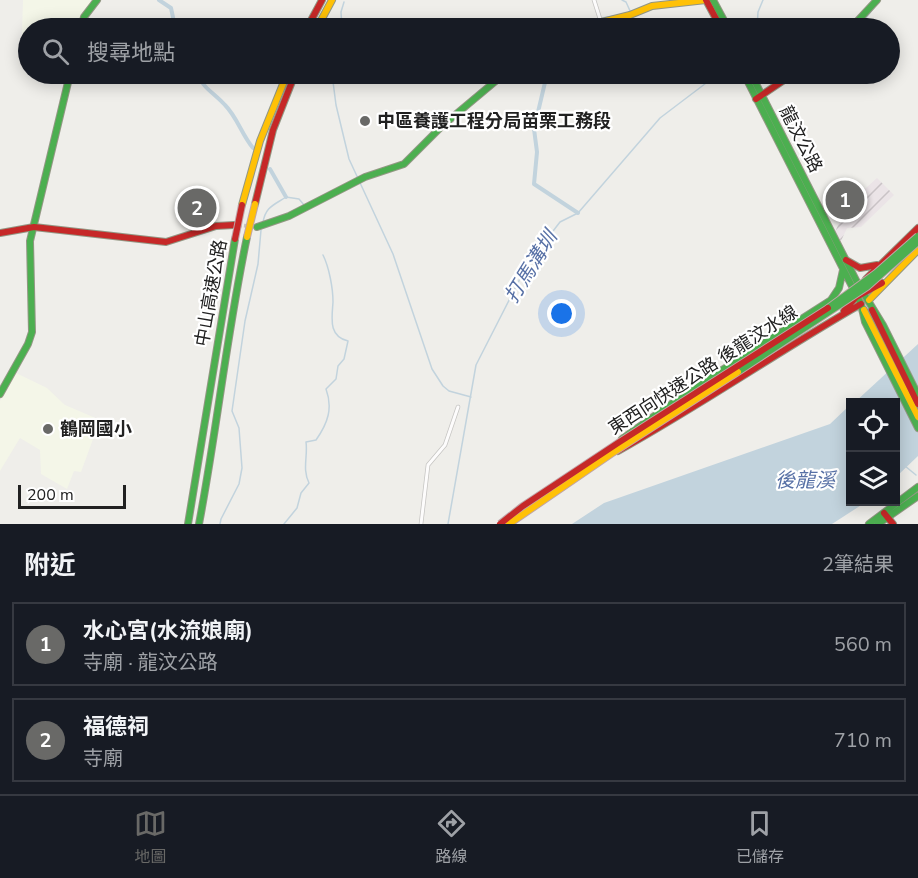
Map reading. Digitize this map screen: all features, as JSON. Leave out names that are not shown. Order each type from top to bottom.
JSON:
[{"type":"main road","points":[[84,18],[97,0]]},
{"type":"main road","points":[[312,18],[322,0]]},
{"type":"main road","points":[[322,18],[332,0]]},
{"type":"main road","points":[[608,18],[630,15],[652,6],[706,0],[716,18]]},
{"type":"main road","points":[[713,0],[723,18]]},
{"type":"main road","points":[[860,18],[877,0]]},
{"type":"main road","points":[[0,394],[28,344],[32,332],[30,241],[68,84]]},
{"type":"main road","name":"中山高速公路","points":[[188,524],[199,471],[212,372],[242,205],[260,141],[282,84]]},
{"type":"main road","name":"中山高速公路","points":[[199,524],[212,455],[241,263],[273,130],[291,84]]},
{"type":"main road","points":[[257,228],[289,216],[358,180],[404,164],[442,126],[492,84]]},
{"type":"main road","points":[[752,84],[759,97],[778,84]]},
{"type":"main road","name":"龍汶公路","points":[[759,97],[846,260],[858,292]]},
{"type":"main road","name":"龍汶公路","points":[[759,97],[843,270],[858,292]]},
{"type":"main road","points":[[0,233],[34,227],[166,242],[175,241],[207,226],[234,225]]},
{"type":"main road","points":[[841,315],[878,265],[918,228]]},
{"type":"main road","name":"東西向快速公路 後龍汶水線","points":[[500,524],[523,506],[618,443],[834,304],[876,273],[918,236]]},
{"type":"main road","name":"東西向快速公路 後龍汶水線","points":[[509,524],[611,454],[867,287],[918,242]]},
{"type":"main road","points":[[868,300],[918,250]]},
{"type":"main road","points":[[846,260],[856,267],[867,269],[878,265]]},
{"type":"main road","points":[[831,300],[839,288],[843,270]]},
{"type":"main road","points":[[618,443],[628,432],[831,300],[858,292],[890,278]]},
{"type":"main road","points":[[858,292],[868,300],[884,325],[918,395]]},
{"type":"main road","points":[[858,292],[865,322],[918,428]]},
{"type":"main road","points":[[858,292],[918,404]]},
{"type":"main road","points":[[611,454],[666,424],[861,304]]},
{"type":"main road","points":[[861,304],[918,417]]},
{"type":"main road","points":[[869,524],[888,520],[918,487]]},
{"type":"main road","points":[[878,524],[888,520],[918,496]]},
{"type":"street","points":[[594,0],[600,18]]},
{"type":"street","points":[[421,524],[428,465],[445,445],[458,407]]},
{"type":"shaded area","points":[[23,0],[93,0],[80,18],[22,18]]},
{"type":"shaded area","points":[[877,178],[894,195],[861,227],[847,228],[841,241],[835,232],[847,205]]},
{"type":"shaded area","name":"鶴岡國小","points":[[16,373],[47,388],[65,405],[100,420],[81,472],[74,471],[67,489],[41,474],[40,450],[20,438],[0,471],[0,401]]},
{"type":"water","points":[[918,344],[918,456],[900,473],[900,398],[859,398]]},
{"type":"water","name":"後龍溪","points":[[846,409],[846,506],[860,506],[832,524],[572,524],[604,503],[830,424]]},
{"type":"pier","points":[[876,294],[873,301],[918,386],[918,429],[860,313],[853,310]]},
{"type":"waterway","points":[[159,0],[171,8],[173,18]]},
{"type":"waterway","points":[[622,0],[626,2],[631,13]]},
{"type":"waterway","points":[[758,18],[763,0]]},
{"type":"waterway","name":"打馬溝圳","points":[[866,18],[880,0]]},
{"type":"waterway","points":[[341,18],[344,2]]},
{"type":"waterway","points":[[602,18],[627,14]]},
{"type":"waterway","points":[[204,84],[229,110],[253,148]]},
{"type":"waterway","points":[[333,84],[349,159],[393,254],[432,369],[449,391],[471,397]]},
{"type":"waterway","points":[[545,84],[534,129],[537,152],[534,184],[578,213]]},
{"type":"waterway","name":"打馬溝圳","points":[[448,524],[476,365],[527,265],[560,222],[578,213],[660,118],[705,84]]},
{"type":"waterway","points":[[270,169],[286,197]]},
{"type":"waterway","points":[[263,223],[268,210],[286,197],[299,199],[304,205]]},
{"type":"waterway","points":[[220,524],[239,484],[242,468],[239,428],[232,411],[245,321],[258,264],[261,230]]},
{"type":"waterway","points":[[284,524],[297,508],[301,493],[309,483],[306,473],[306,442],[316,440],[324,428],[329,409],[326,389],[336,379],[338,366],[344,359],[348,341],[342,339],[334,331],[332,290],[329,271],[323,255]]},
{"type":"waterway","points":[[905,466],[916,475]]},
{"type":"tunnel","points":[[238,225],[257,227]]},
{"type":"traffic: fast","points":[[84,18],[97,0]]},
{"type":"traffic: fast","points":[[713,0],[723,18]]},
{"type":"traffic: fast","points":[[860,18],[877,0]]},
{"type":"traffic: fast","points":[[0,394],[28,344],[32,332],[30,241],[68,84]]},
{"type":"traffic: fast","points":[[257,227],[289,216],[365,177],[404,164],[442,126],[492,84]]},
{"type":"traffic: fast","points":[[749,84],[861,304],[865,322],[918,428]]},
{"type":"traffic: fast","points":[[756,84],[859,286],[883,325],[918,395]]},
{"type":"traffic: fast","points":[[828,308],[876,273],[918,236]]},
{"type":"traffic: fast","points":[[199,524],[247,237]]},
{"type":"traffic: fast","points":[[188,524],[235,239]]},
{"type":"traffic: fast","points":[[738,372],[867,287],[918,242]]},
{"type":"traffic: fast","points":[[622,439],[691,390],[831,300],[839,288],[843,270]]},
{"type":"traffic: fast","points":[[869,524],[918,487]]},
{"type":"traffic: fast","points":[[878,524],[918,496]]},
{"type":"traffic: slow","points":[[322,18],[332,0]]},
{"type":"traffic: slow","points":[[618,18],[652,6],[706,0]]},
{"type":"traffic: slow","points":[[242,205],[260,141],[283,84]]},
{"type":"traffic: slow","points":[[247,237],[255,204]]},
{"type":"traffic: slow","points":[[869,300],[918,250]]},
{"type":"traffic: slow","points":[[864,310],[918,417]]},
{"type":"traffic: slow","points":[[509,524],[611,454],[738,372]]},
{"type":"traffic: jam","points":[[312,18],[322,0]]},
{"type":"traffic: jam","points":[[706,0],[716,18]]},
{"type":"traffic: jam","points":[[255,204],[273,130],[291,84]]},
{"type":"traffic: jam","points":[[756,99],[778,84]]},
{"type":"traffic: jam","points":[[235,239],[242,205]]},
{"type":"traffic: jam","points":[[0,233],[34,227],[166,242],[216,226],[234,225]]},
{"type":"traffic: jam","points":[[866,279],[918,228]]},
{"type":"traffic: jam","points":[[846,260],[860,268],[877,265]]},
{"type":"traffic: jam","points":[[844,311],[856,297],[882,283]]},
{"type":"traffic: jam","points":[[618,451],[861,304]]},
{"type":"traffic: jam","points":[[500,524],[523,506],[618,443],[828,308]]},
{"type":"traffic: jam","points":[[872,310],[918,404]]},
{"type":"traffic: jam","points":[[884,513],[893,524]]},
{"type":"place","name":"中區養護工程分局苗栗工務段","points":[[365,121]]},
{"type":"place","name":"水心宮(水流娘廟)","points":[[845,200]]},
{"type":"place","name":"福德祠","points":[[197,208]]},
{"type":"place","name":"鶴岡國小","points":[[48,429]]}]
